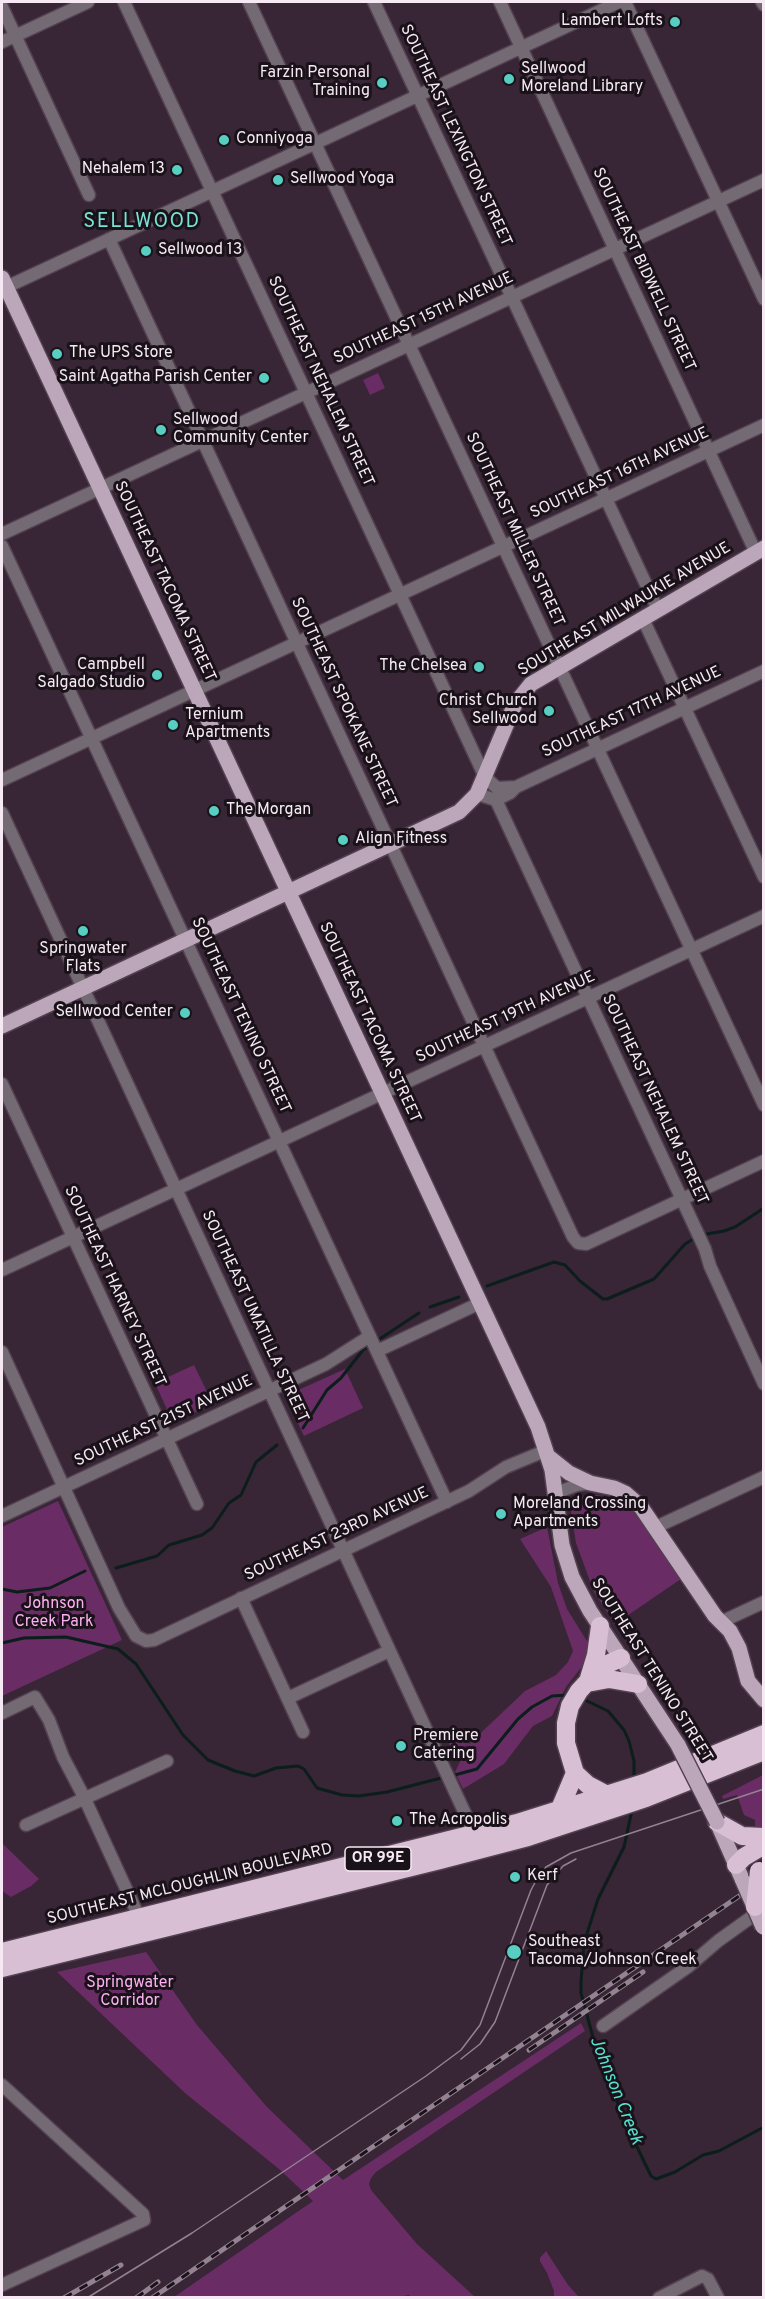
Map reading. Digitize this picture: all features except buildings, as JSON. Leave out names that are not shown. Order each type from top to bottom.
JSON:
[{"type":"highway","points":[[587,1683],[596,1655],[600,1626]]},
{"type":"highway","points":[[607,1804],[575,1773],[566,1743],[566,1723],[573,1701],[587,1683],[601,1668],[621,1658]]},
{"type":"highway","points":[[587,1683],[609,1679],[638,1684]]},
{"type":"highway","name":"SOUTHEAST MCLOUGHLIN BOULEVARD","points":[[646,1790],[764,1734]]},
{"type":"highway","name":"SOUTHEAST MCLOUGHLIN BOULEVARD","points":[[2,1968],[474,1851],[764,1751]]},
{"type":"highway","points":[[559,1811],[575,1773]]},
{"type":"highway","name":"SOUTHEAST MCLOUGHLIN BOULEVARD","points":[[2,1952],[475,1835],[559,1811],[607,1804]]},
{"type":"highway","points":[[717,1822],[742,1836],[764,1837]]},
{"type":"highway","points":[[759,1908],[750,1869],[744,1857],[764,1845]]},
{"type":"main road","name":"SOUTHEAST TACOMA STREET","points":[[3,284],[480,1303],[548,1454],[556,1493]]},
{"type":"main road","name":"SOUTHEAST MILWAUKIE AVENUE","points":[[485,777],[520,696],[531,684],[760,551]]},
{"type":"main road","points":[[2,1026],[459,812],[477,794],[485,777]]},
{"type":"main road","points":[[548,1454],[566,1472],[590,1484],[604,1485],[625,1493],[641,1507],[721,1622],[730,1631],[739,1648],[748,1681],[764,1700]]},
{"type":"main road","name":"SOUTHEAST TENINO STREET","points":[[556,1493],[559,1528],[566,1561],[581,1595],[678,1745],[717,1822],[750,1869]]},
{"type":"main road","points":[[759,1908],[763,1927]]},
{"type":"street","points":[[2,42],[88,2]]},
{"type":"street","name":"SOUTHEAST NEHALEM STREET","points":[[124,2],[485,777]]},
{"type":"street","name":"SOUTHEAST MILLER STREET","points":[[249,2],[764,1105]]},
{"type":"street","name":"SOUTHEAST LEXINGTON STREET","points":[[374,2],[658,610]]},
{"type":"street","name":"SOUTHEAST BIDWELL STREET","points":[[500,2],[708,451],[760,551]]},
{"type":"street","points":[[3,284],[212,191],[619,2]]},
{"type":"street","points":[[625,2],[764,299]]},
{"type":"street","points":[[2,7],[89,195]]},
{"type":"street","name":"SOUTHEAST 15TH AVENUE","points":[[2,534],[764,180]]},
{"type":"street","name":"SOUTHEAST SPOKANE STREET","points":[[109,238],[573,1237],[581,1244],[592,1241],[682,1200]]},
{"type":"street","name":"SOUTHEAST 16TH AVENUE","points":[[2,780],[764,425]]},
{"type":"street","name":"SOUTHEAST TENINO STREET","points":[[2,546],[447,1502]]},
{"type":"street","points":[[643,619],[764,877]]},
{"type":"street","name":"SOUTHEAST 17TH AVENUE","points":[[496,800],[510,793],[516,786],[764,672]]},
{"type":"street","points":[[485,777],[497,788],[516,786]]},
{"type":"street","points":[[477,794],[496,800]]},
{"type":"street","name":"SOUTHEAST NEHALEM STREET","points":[[496,800],[694,1225],[710,1266],[759,1362],[764,1384]]},
{"type":"street","name":"SOUTHEAST UMATILLA STREET","points":[[2,813],[475,1835]]},
{"type":"street","name":"SOUTHEAST 19TH AVENUE","points":[[2,1270],[764,916]]},
{"type":"street","name":"SOUTHEAST HARNEY STREET","points":[[2,1084],[197,1504]]},
{"type":"street","points":[[682,1200],[764,1161]]},
{"type":"street","name":"SOUTHEAST 21ST AVENUE","points":[[2,1516],[326,1364],[480,1303]]},
{"type":"street","points":[[2,1352],[64,1486]]},
{"type":"street","name":"SOUTHEAST 23RD AVENUE","points":[[64,1486],[130,1628],[139,1638],[146,1641],[154,1640],[447,1502],[506,1467],[548,1454]]},
{"type":"street","points":[[656,1527],[764,1477]]},
{"type":"street","points":[[556,1493],[577,1485],[590,1484]]},
{"type":"street","points":[[242,1598],[303,1732]]},
{"type":"street","points":[[721,1622],[764,1602]]},
{"type":"street","points":[[288,1698],[388,1651]]},
{"type":"street","points":[[2,1713],[35,1697],[49,1720],[63,1757],[84,1797],[139,1917]]},
{"type":"street","points":[[26,1825],[167,1761]]},
{"type":"street","points":[[603,2025],[689,1966],[759,1908]]},
{"type":"street","points":[[2,2286],[144,2220],[143,2214],[3,2089]]},
{"type":"street","points":[[659,2298],[700,2277],[706,2277],[718,2298]]},
{"type":"green space","points":[[378,373],[385,388],[370,395],[363,380]]},
{"type":"green space","points":[[194,1365],[213,1404],[173,1423],[155,1383]]},
{"type":"green space","points":[[345,1369],[363,1408],[304,1436],[285,1396]]},
{"type":"green space","points":[[587,1494],[606,1496],[630,1508],[646,1527],[681,1579],[615,1624],[594,1592],[576,1543],[571,1512],[577,1500]]},
{"type":"green space","name":"Johnson Creek Park","points":[[58,1501],[122,1640],[2,1696],[2,1527]]},
{"type":"green space","points":[[547,1527],[558,1583],[567,1609],[590,1646],[587,1660],[566,1687],[552,1716],[533,1726],[504,1764],[463,1789],[455,1772],[468,1745],[453,1752],[446,1737],[462,1729],[469,1744],[525,1691],[556,1675],[568,1662],[573,1651],[551,1587],[520,1539]]},
{"type":"green space","points":[[763,1775],[763,1828],[755,1829],[755,1820],[744,1815],[737,1795],[723,1799],[722,1796]]},
{"type":"green space","points":[[2,1843],[39,1879],[11,1897],[2,1891]]},
{"type":"green space","name":"Springwater Corridor","points":[[146,1952],[197,2025],[267,2107],[343,2180],[581,2023],[585,2031],[376,2172],[371,2178],[369,2184],[371,2190],[417,2244],[475,2297],[412,2298],[409,2295],[404,2298],[174,2297],[313,2201],[279,2169],[185,2093],[57,1972]]},
{"type":"green space","points":[[546,2251],[568,2285],[579,2297],[554,2297],[547,2273],[540,2261]]},
{"type":"waterway","points":[[701,1235],[735,1227],[764,1208]]},
{"type":"waterway","points":[[487,1286],[554,1262],[565,1265],[580,1281],[603,1299],[607,1299],[654,1279],[685,1244],[695,1238]]},
{"type":"waterway","points":[[430,1307],[459,1297]]},
{"type":"waterway","points":[[375,1342],[419,1313]]},
{"type":"waterway","points":[[303,1428],[327,1390],[341,1378],[363,1350],[370,1346]]},
{"type":"waterway","points":[[116,1568],[157,1556],[169,1545],[202,1535],[212,1528],[229,1503],[241,1495],[256,1462],[277,1445]]},
{"type":"waterway","points":[[2,1589],[17,1592],[50,1588],[85,1571]]},
{"type":"waterway","name":"Johnson Creek","points":[[2,1643],[24,1638],[66,1637],[118,1649],[136,1664],[183,1735],[208,1760],[235,1771],[254,1776],[276,1768],[298,1766],[304,1769],[317,1788],[342,1795],[359,1796],[387,1792],[445,1777]]},
{"type":"waterway","name":"Johnson Creek","points":[[451,1776],[477,1769],[518,1719],[532,1707],[552,1696],[568,1695]]},
{"type":"waterway","name":"Johnson Creek","points":[[583,1699],[608,1711],[624,1730],[634,1761],[634,1780]]},
{"type":"waterway","name":"Johnson Creek","points":[[632,1810],[624,1847],[598,1899],[584,1943],[581,1982],[581,1993],[597,2052],[628,2128],[651,2176],[656,2179],[675,2172],[703,2155],[719,2151],[764,2127]]},
{"type":"tram line","points":[[87,2298],[192,2233],[426,2076],[461,2050],[480,2025],[531,1890],[546,1867],[571,1853],[764,1789]]},
{"type":"tram line","points":[[461,2059],[480,2044],[495,2022],[547,1885],[563,1866],[576,1859]]},
{"type":"railway","points":[[152,2298],[764,1879]]},
{"type":"railway","points":[[529,2050],[643,1972]]},
{"type":"railway","points":[[64,2298],[121,2265]]},
{"type":"railway","points":[[136,2298],[158,2282]]},
{"type":"place","name":"Lambert Lofts","points":[[675,22]]},
{"type":"place","name":"Sellwood Moreland Library","points":[[509,79]]},
{"type":"place","name":"Farzin Personal Training","points":[[382,83]]},
{"type":"place","name":"Conniyoga","points":[[224,140]]},
{"type":"place","name":"Nehalem 13","points":[[177,170]]},
{"type":"place","name":"Sellwood Yoga","points":[[278,180]]},
{"type":"place","name":"Sellwood 13","points":[[146,251]]},
{"type":"place","name":"The UPS Store","points":[[57,354]]},
{"type":"place","name":"Saint Agatha Parish Center","points":[[264,378]]},
{"type":"place","name":"Sellwood Community Center","points":[[161,430]]},
{"type":"place","name":"The Chelsea","points":[[479,667]]},
{"type":"place","name":"Campbell Salgado Studio","points":[[157,675]]},
{"type":"place","name":"Christ Church Sellwood","points":[[549,711]]},
{"type":"place","name":"Ternium Apartments","points":[[173,725]]},
{"type":"place","name":"The Morgan","points":[[214,811]]},
{"type":"place","name":"Align Fitness","points":[[343,840]]},
{"type":"place","name":"Springwater Flats","points":[[83,931]]},
{"type":"place","name":"Sellwood Center","points":[[185,1013]]},
{"type":"place","name":"Moreland Crossing Apartments","points":[[501,1514]]},
{"type":"place","name":"Premiere Catering","points":[[401,1746]]},
{"type":"place","name":"The Acropolis","points":[[397,1821]]},
{"type":"place","name":"Kerf","points":[[515,1877]]},
{"type":"place","name":"Southeast Tacoma/Johnson Creek","points":[[514,1952]]},
{"type":"district","name":"SELLWOOD","points":[[142,223]]}]
